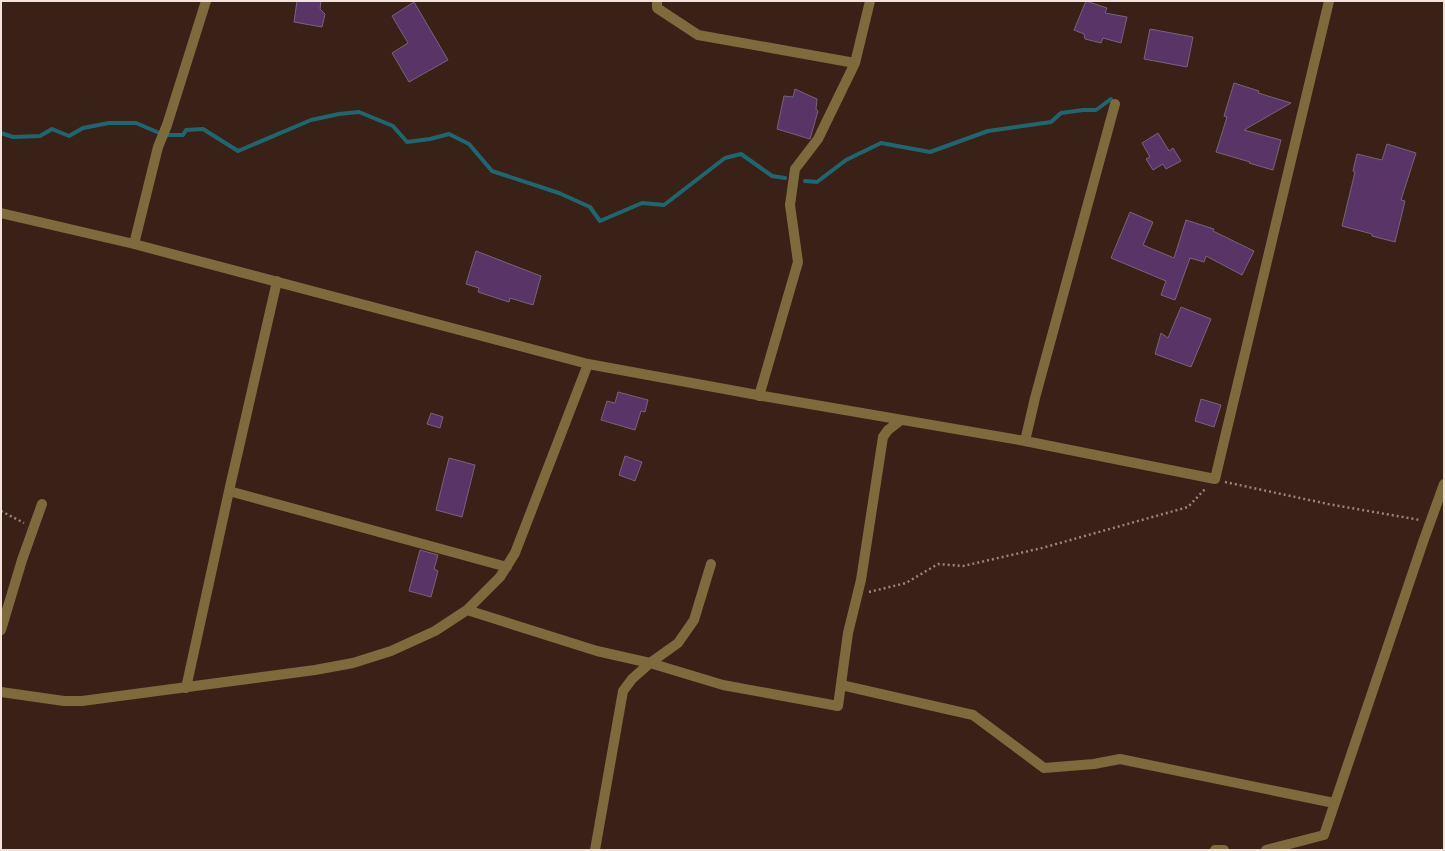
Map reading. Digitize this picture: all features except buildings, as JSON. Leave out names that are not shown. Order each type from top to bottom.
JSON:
[{"type":"street","points":[[134,244],[158,147],[167,125],[206,1]]},
{"type":"street","points":[[657,1],[657,8],[698,35],[855,63]]},
{"type":"street","points":[[759,396],[798,262],[790,206],[795,169],[818,139],[855,63],[870,1]]},
{"type":"street","points":[[1,213],[134,244],[588,364],[759,396],[1025,441],[1215,479],[1329,1]]},
{"type":"street","points":[[1025,441],[1035,398],[1115,104]]},
{"type":"street","points":[[186,688],[277,281]]},
{"type":"street","points":[[1,692],[64,701],[82,701],[315,670],[353,663],[391,652],[435,631],[467,610],[500,578],[507,567],[515,553],[588,364]]},
{"type":"street","points":[[467,610],[596,651],[650,663],[723,685],[838,706],[848,633],[861,580],[883,437],[888,430],[901,420]]},
{"type":"street","points":[[1266,850],[1324,835],[1420,550],[1444,484]]},
{"type":"street","points":[[229,491],[507,567]]},
{"type":"street","points":[[1,630],[42,504]]},
{"type":"street","points":[[595,850],[624,691],[632,679],[650,663],[678,643],[694,620],[712,564]]},
{"type":"street","points":[[841,685],[973,715],[1044,768],[1094,764],[1120,759],[1334,803]]},
{"type":"street","points":[[1215,850],[1224,850]]},
{"type":"path","points":[[857,595],[906,583],[938,564],[963,566],[1042,548],[1188,507],[1215,479],[1328,504],[1431,521]]},
{"type":"path","points":[[1,511],[34,527]]},
{"type":"waterway","points":[[805,181],[817,182],[846,160],[881,143],[930,152],[988,131],[1051,122],[1061,113],[1096,110],[1111,99]]},
{"type":"waterway","points":[[1,133],[13,137],[40,136],[52,129],[69,136],[83,128],[109,123],[136,123],[164,135],[183,135],[186,130],[203,129],[238,151],[311,120],[339,114],[359,112],[393,126],[407,142],[430,139],[449,134],[469,144],[492,171],[559,193],[590,207],[600,221],[642,203],[664,205],[725,158],[741,154],[772,176],[785,178]]}]
